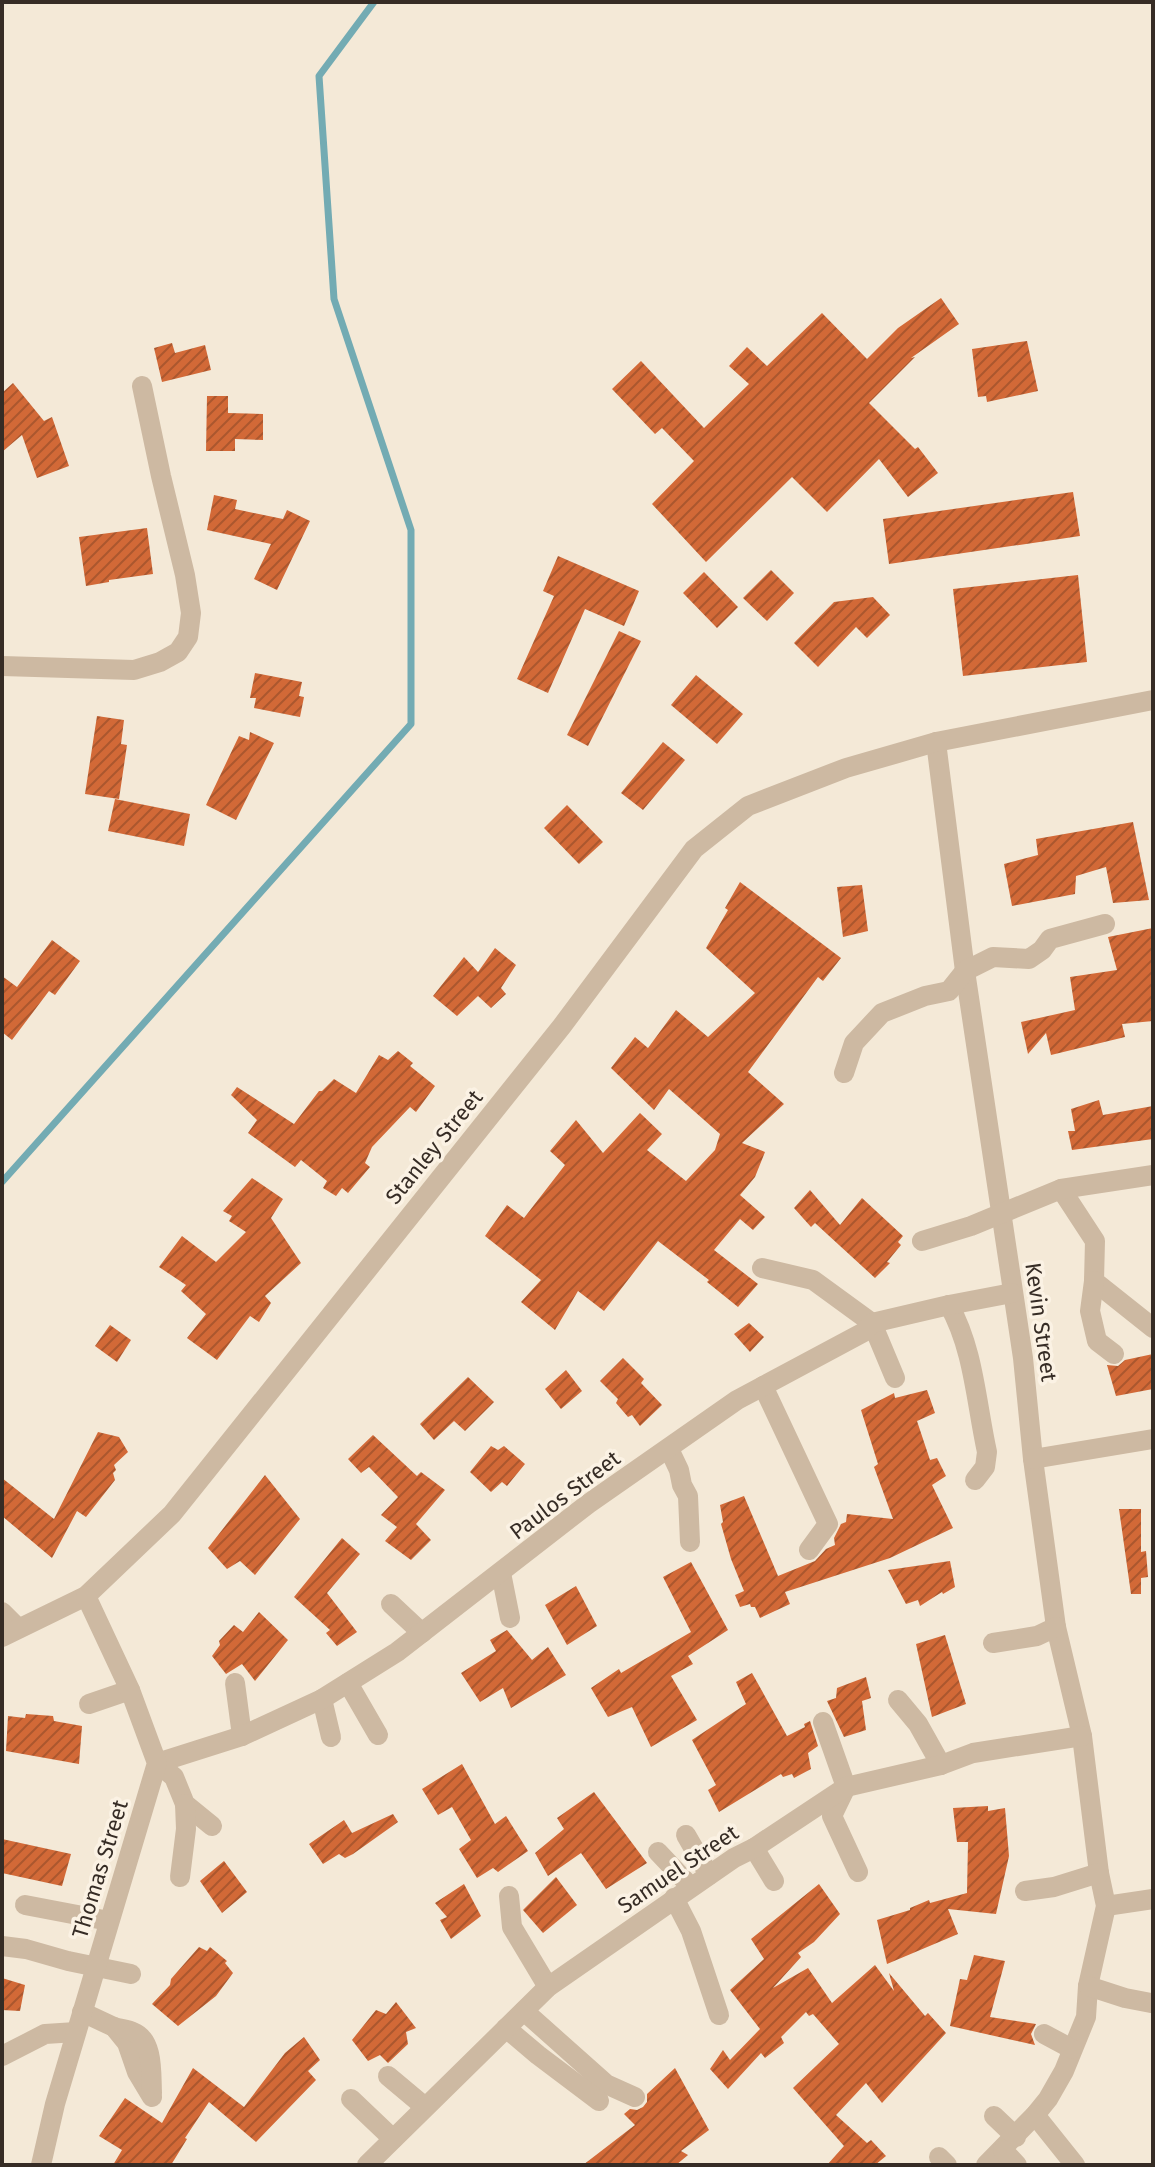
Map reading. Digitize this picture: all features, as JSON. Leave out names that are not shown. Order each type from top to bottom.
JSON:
[{"type":"street","points":[[2,666],[134,670],[160,662],[178,652],[188,637],[191,613],[185,575],[142,386]]},
{"type":"street","name":"Stanley Street","points":[[10,1633],[86,1596],[179,1505],[562,1026],[694,849],[748,806],[846,768],[936,742],[1153,700]]},
{"type":"street","name":"Kevin Street","points":[[936,742],[965,971],[1023,1358],[1056,1627],[1082,1736],[1106,1906]]},
{"type":"street","points":[[844,1073],[854,1043],[882,1013],[925,996],[949,991],[965,971],[993,957],[1029,959],[1042,950],[1050,939],[1105,924]]},
{"type":"street","points":[[922,1241],[1001,1215],[1061,1189],[1153,1175]]},
{"type":"street","points":[[1061,1189],[1095,1241],[1090,1311],[1097,1341],[1114,1354]]},
{"type":"street","points":[[762,1268],[813,1280],[872,1323],[895,1378]]},
{"type":"street","points":[[1094,1281],[1153,1328]]},
{"type":"street","name":"Paulos Street","points":[[157,1763],[242,1736],[322,1699],[348,1683],[397,1652],[588,1504],[737,1400],[864,1332],[872,1323],[1012,1293]]},
{"type":"street","points":[[949,1305],[960,1324],[970,1361],[987,1452],[985,1467],[975,1480]]},
{"type":"street","points":[[763,1386],[828,1524],[809,1550]]},
{"type":"street","points":[[1033,1459],[1153,1439]]},
{"type":"street","points":[[669,1449],[688,1496],[690,1542]]},
{"type":"street","points":[[501,1573],[510,1618]]},
{"type":"street","points":[[86,1596],[130,1690],[157,1763],[174,1777],[185,1804],[186,1829],[180,1877]]},
{"type":"street","points":[[391,1604],[422,1633]]},
{"type":"street","points":[[2,1612],[10,1633]]},
{"type":"street","points":[[993,1643],[1037,1636],[1056,1627]]},
{"type":"street","points":[[235,1683],[242,1736]]},
{"type":"street","points":[[348,1683],[378,1735]]},
{"type":"street","points":[[89,1704],[130,1690]]},
{"type":"street","points":[[322,1699],[331,1737]]},
{"type":"street","points":[[898,1700],[918,1724],[941,1765]]},
{"type":"street","points":[[823,1722],[846,1787],[832,1816],[858,1872]]},
{"type":"street","name":"Samuel Street","points":[[367,2165],[548,1987],[683,1892],[846,1787],[941,1765],[973,1753],[1082,1736]]},
{"type":"street","name":"Thomas Street","points":[[41,2165],[55,2104],[157,1763]]},
{"type":"street","points":[[185,1804],[212,1826]]},
{"type":"street","points":[[686,1835],[709,1875]]},
{"type":"street","points":[[754,1848],[774,1881]]},
{"type":"street","points":[[658,1852],[683,1892],[691,1931],[719,2015]]},
{"type":"street","points":[[1025,1891],[1054,1887],[1099,1873]]},
{"type":"street","points":[[509,1896],[512,1927],[548,1987]]},
{"type":"street","points":[[986,2165],[1012,2150],[1064,2071],[1086,2017],[1088,1986],[1106,1906],[1153,1899]]},
{"type":"street","points":[[25,1905],[109,1921]]},
{"type":"street","points":[[2,1946],[131,1974]]},
{"type":"street","points":[[1088,1986],[1151,2003]]},
{"type":"street","points":[[524,2011],[606,2084],[635,2097]]},
{"type":"street","points":[[2,2056],[45,2034],[79,2022],[114,2027]]},
{"type":"street","points":[[506,2028],[599,2101]]},
{"type":"street","points":[[1044,2034],[1072,2049]]},
{"type":"street","points":[[388,2076],[425,2107]]},
{"type":"street","points":[[351,2099],[393,2139]]},
{"type":"street","points":[[1035,2115],[1075,2165]]},
{"type":"street","points":[[994,2116],[1012,2150]]},
{"type":"building","points":[[941,298],[959,324],[911,358],[915,357],[869,403],[915,449],[918,447],[938,473],[908,497],[879,459],[827,512],[792,477],[706,562],[652,504],[694,461],[662,428],[655,434],[612,389],[641,361],[704,428],[749,384],[729,366],[747,347],[767,366],[822,313],[867,359],[898,328]]},
{"type":"building","points":[[1027,341],[1038,391],[987,402],[986,396],[978,397],[972,349]]},
{"type":"building","points":[[172,343],[175,353],[205,345],[211,370],[162,382],[154,348]]},
{"type":"building","points":[[13,383],[44,421],[52,417],[69,466],[37,478],[22,435],[2,452],[2,393]]},
{"type":"building","points":[[207,396],[228,396],[228,413],[263,414],[263,440],[235,439],[235,451],[206,451]]},
{"type":"building","points":[[1073,492],[1080,536],[889,564],[883,519]]},
{"type":"building","points":[[214,495],[237,500],[235,509],[283,519],[287,510],[310,521],[277,590],[254,579],[271,544],[207,530]]},
{"type":"building","points":[[147,528],[153,574],[86,586],[79,537]]},
{"type":"building","points":[[558,556],[639,591],[624,626],[585,609],[548,693],[517,679],[554,596],[543,591]]},
{"type":"building","points":[[771,570],[794,593],[767,621],[743,598]]},
{"type":"building","points":[[704,572],[738,607],[717,628],[683,593]]},
{"type":"building","points":[[1078,575],[1087,662],[963,676],[953,589]]},
{"type":"building","points":[[873,597],[890,615],[867,638],[856,627],[818,667],[794,643],[834,602]]},
{"type":"building","points":[[619,631],[641,641],[588,746],[567,735]]},
{"type":"building","points":[[255,673],[302,682],[299,696],[304,697],[300,717],[254,708],[256,698],[250,698]]},
{"type":"building","points":[[696,675],[743,714],[717,744],[671,705]]},
{"type":"building","points":[[97,716],[124,720],[121,744],[127,745],[119,799],[85,794]]},
{"type":"building","points":[[250,732],[274,743],[236,820],[206,805],[239,736],[249,740]]},
{"type":"building","points":[[663,742],[685,760],[643,810],[621,793]]},
{"type":"building","points":[[115,799],[190,814],[184,846],[108,831]]},
{"type":"building","points":[[567,805],[603,842],[579,864],[544,828]]},
{"type":"building","points":[[1133,822],[1149,900],[1113,903],[1106,867],[1076,876],[1075,894],[1012,906],[1004,864],[1038,855],[1036,839]]},
{"type":"building","points":[[740,882],[841,958],[823,981],[818,977],[748,1072],[784,1104],[742,1143],[765,1152],[755,1177],[740,1195],[765,1217],[753,1230],[740,1219],[714,1250],[758,1284],[738,1307],[658,1241],[604,1311],[578,1291],[555,1330],[521,1302],[541,1280],[485,1236],[507,1205],[524,1218],[565,1165],[550,1151],[576,1120],[603,1153],[640,1113],[662,1134],[647,1150],[686,1181],[715,1150],[720,1134],[669,1089],[654,1110],[611,1068],[635,1037],[648,1048],[676,1010],[708,1037],[755,993],[706,948]]},
{"type":"building","points":[[862,885],[868,931],[843,937],[837,887]]},
{"type":"building","points":[[1153,928],[1153,1021],[1122,1024],[1125,1037],[1051,1055],[1046,1033],[1028,1054],[1021,1022],[1075,1010],[1070,977],[1117,970],[1108,937]]},
{"type":"building","points":[[52,940],[80,961],[55,995],[49,991],[12,1040],[2,1032],[2,976],[17,987]]},
{"type":"building","points":[[495,948],[516,965],[501,988],[506,994],[491,1008],[478,996],[457,1016],[433,996],[464,957],[478,972]]},
{"type":"building","points":[[398,1051],[413,1063],[410,1066],[435,1086],[416,1112],[410,1107],[372,1147],[365,1163],[370,1167],[348,1193],[342,1188],[336,1196],[323,1188],[327,1181],[301,1160],[295,1167],[248,1133],[257,1120],[231,1095],[237,1087],[294,1124],[319,1091],[334,1079],[356,1093],[379,1055],[388,1060]]},
{"type":"building","points":[[1099,1100],[1103,1115],[1153,1106],[1153,1139],[1072,1150],[1068,1131],[1075,1131],[1071,1109]]},
{"type":"building","points":[[252,1178],[283,1199],[271,1218],[301,1263],[265,1296],[271,1303],[259,1322],[250,1316],[217,1360],[187,1338],[206,1314],[181,1291],[186,1285],[159,1267],[182,1236],[216,1262],[246,1232],[229,1221],[232,1216],[223,1211]]},
{"type":"building","points":[[810,1190],[840,1225],[862,1198],[903,1236],[898,1242],[901,1245],[887,1262],[890,1263],[875,1278],[815,1223],[811,1227],[794,1208]]},
{"type":"building","points":[[749,1323],[764,1337],[750,1352],[734,1334]]},
{"type":"building","points":[[110,1325],[131,1340],[117,1362],[95,1346]]},
{"type":"building","points":[[1153,1354],[1153,1389],[1116,1396],[1107,1365],[1118,1366],[1125,1360]]},
{"type":"building","points":[[623,1358],[644,1379],[641,1383],[662,1405],[640,1426],[632,1415],[628,1417],[616,1403],[618,1399],[600,1381]]},
{"type":"building","points":[[566,1370],[582,1391],[561,1409],[545,1389]]},
{"type":"building","points":[[468,1377],[494,1402],[465,1431],[454,1421],[434,1440],[420,1424]]},
{"type":"building","points":[[927,1390],[935,1413],[917,1421],[930,1460],[937,1458],[946,1476],[932,1485],[953,1528],[890,1558],[785,1592],[790,1604],[760,1618],[750,1604],[740,1607],[735,1595],[744,1591],[721,1524],[720,1505],[744,1496],[778,1576],[815,1561],[826,1549],[835,1545],[834,1538],[841,1524],[846,1522],[847,1514],[893,1519],[874,1467],[878,1464],[861,1410],[894,1393],[895,1398]]},
{"type":"building","points":[[98,1432],[119,1437],[128,1452],[114,1465],[115,1480],[86,1517],[77,1511],[52,1558],[2,1516],[2,1478],[54,1519]]},
{"type":"building","points":[[373,1435],[417,1476],[421,1472],[445,1490],[416,1524],[431,1540],[411,1560],[385,1541],[397,1527],[381,1515],[398,1497],[369,1467],[361,1473],[348,1459]]},
{"type":"building","points":[[491,1446],[498,1450],[504,1446],[525,1464],[507,1486],[502,1482],[491,1492],[470,1472]]},
{"type":"building","points":[[265,1475],[300,1519],[255,1575],[240,1561],[227,1569],[208,1548]]},
{"type":"building","points":[[1119,1509],[1141,1509],[1141,1552],[1146,1551],[1148,1577],[1141,1578],[1141,1594],[1131,1594]]},
{"type":"building","points":[[342,1538],[360,1554],[327,1593],[357,1632],[337,1646],[326,1633],[330,1630],[294,1597]]},
{"type":"building","points":[[950,1561],[955,1587],[920,1606],[918,1600],[906,1604],[888,1570]]},
{"type":"building","points":[[691,1562],[728,1630],[688,1656],[693,1664],[671,1676],[697,1720],[651,1747],[632,1707],[608,1717],[591,1688],[619,1669],[621,1673],[691,1632],[663,1577]]},
{"type":"building","points":[[576,1586],[597,1626],[567,1645],[545,1605]]},
{"type":"building","points":[[259,1612],[288,1640],[255,1681],[242,1664],[226,1674],[212,1656],[220,1645],[219,1641],[234,1625],[243,1632]]},
{"type":"building","points":[[507,1630],[532,1660],[548,1647],[566,1675],[511,1708],[503,1688],[480,1702],[461,1673],[496,1651],[490,1640]]},
{"type":"building","points":[[945,1635],[966,1704],[932,1717],[916,1644]]},
{"type":"building","points":[[752,1673],[787,1736],[810,1721],[818,1746],[808,1753],[811,1769],[794,1778],[792,1774],[783,1777],[781,1774],[719,1812],[708,1790],[716,1785],[692,1740],[746,1704],[736,1682]]},
{"type":"building","points":[[866,1677],[871,1698],[862,1701],[866,1730],[844,1737],[827,1701],[836,1698],[837,1688]]},
{"type":"building","points":[[26,1714],[53,1716],[54,1721],[82,1726],[79,1764],[6,1751],[8,1716],[25,1718]]},
{"type":"building","points":[[462,1764],[495,1824],[506,1816],[528,1851],[498,1872],[493,1868],[477,1878],[459,1849],[471,1840],[452,1807],[438,1815],[422,1789]]},
{"type":"building","points":[[594,1792],[647,1863],[606,1889],[581,1853],[548,1876],[535,1853],[564,1829],[557,1818]]},
{"type":"building","points":[[988,1806],[988,1811],[1005,1808],[1009,1856],[996,1914],[948,1909],[958,1934],[887,1964],[877,1920],[910,1910],[929,1900],[930,1903],[967,1893],[968,1842],[957,1842],[953,1808]]},
{"type":"building","points":[[393,1814],[398,1822],[345,1858],[339,1854],[323,1864],[309,1844],[344,1820],[352,1833]]},
{"type":"building","points":[[2,1839],[71,1854],[62,1886],[2,1873]]},
{"type":"building","points":[[224,1861],[247,1892],[222,1913],[200,1881]]},
{"type":"building","points":[[556,1877],[577,1905],[543,1933],[523,1910]]},
{"type":"building","points":[[464,1884],[481,1916],[451,1939],[440,1920],[447,1917],[435,1903]]},
{"type":"building","points":[[819,1884],[840,1914],[814,1942],[798,1953],[801,1957],[773,1988],[808,1968],[832,2003],[875,1965],[894,1991],[889,1973],[925,2016],[928,2013],[946,2033],[882,2103],[866,2083],[836,2115],[867,2143],[871,2140],[886,2156],[875,2165],[827,2165],[844,2146],[793,2088],[839,2044],[813,2014],[809,2016],[806,2012],[781,2037],[784,2043],[765,2058],[761,2053],[728,2089],[710,2069],[723,2050],[730,2060],[760,2029],[730,1990],[764,1959],[751,1939]]},
{"type":"building","points":[[199,1947],[207,1951],[210,1947],[227,1961],[225,1963],[233,1973],[216,1996],[178,2026],[152,2004]]},
{"type":"building","points":[[974,1955],[1005,1961],[990,2017],[1036,2024],[1031,2034],[1035,2045],[950,2026],[960,1979],[967,1980]]},
{"type":"building","points":[[2,1978],[25,1985],[20,2011],[2,2010]]},
{"type":"building","points":[[396,2002],[416,2028],[406,2032],[408,2044],[388,2063],[380,2055],[368,2061],[352,2040],[376,2010],[386,2014]]},
{"type":"building","points":[[304,2037],[320,2060],[308,2071],[316,2080],[256,2142],[209,2102],[171,2165],[113,2165],[122,2150],[99,2136],[125,2098],[162,2123],[193,2068],[244,2107],[285,2053]]},
{"type":"building","points":[[675,2068],[709,2130],[681,2151],[688,2155],[676,2165],[583,2165],[635,2125],[624,2114],[630,2109],[643,2107],[647,2094]]},
{"type":"waterway","points":[[2,1182],[411,724],[411,530],[334,299],[319,76],[374,2]]}]
